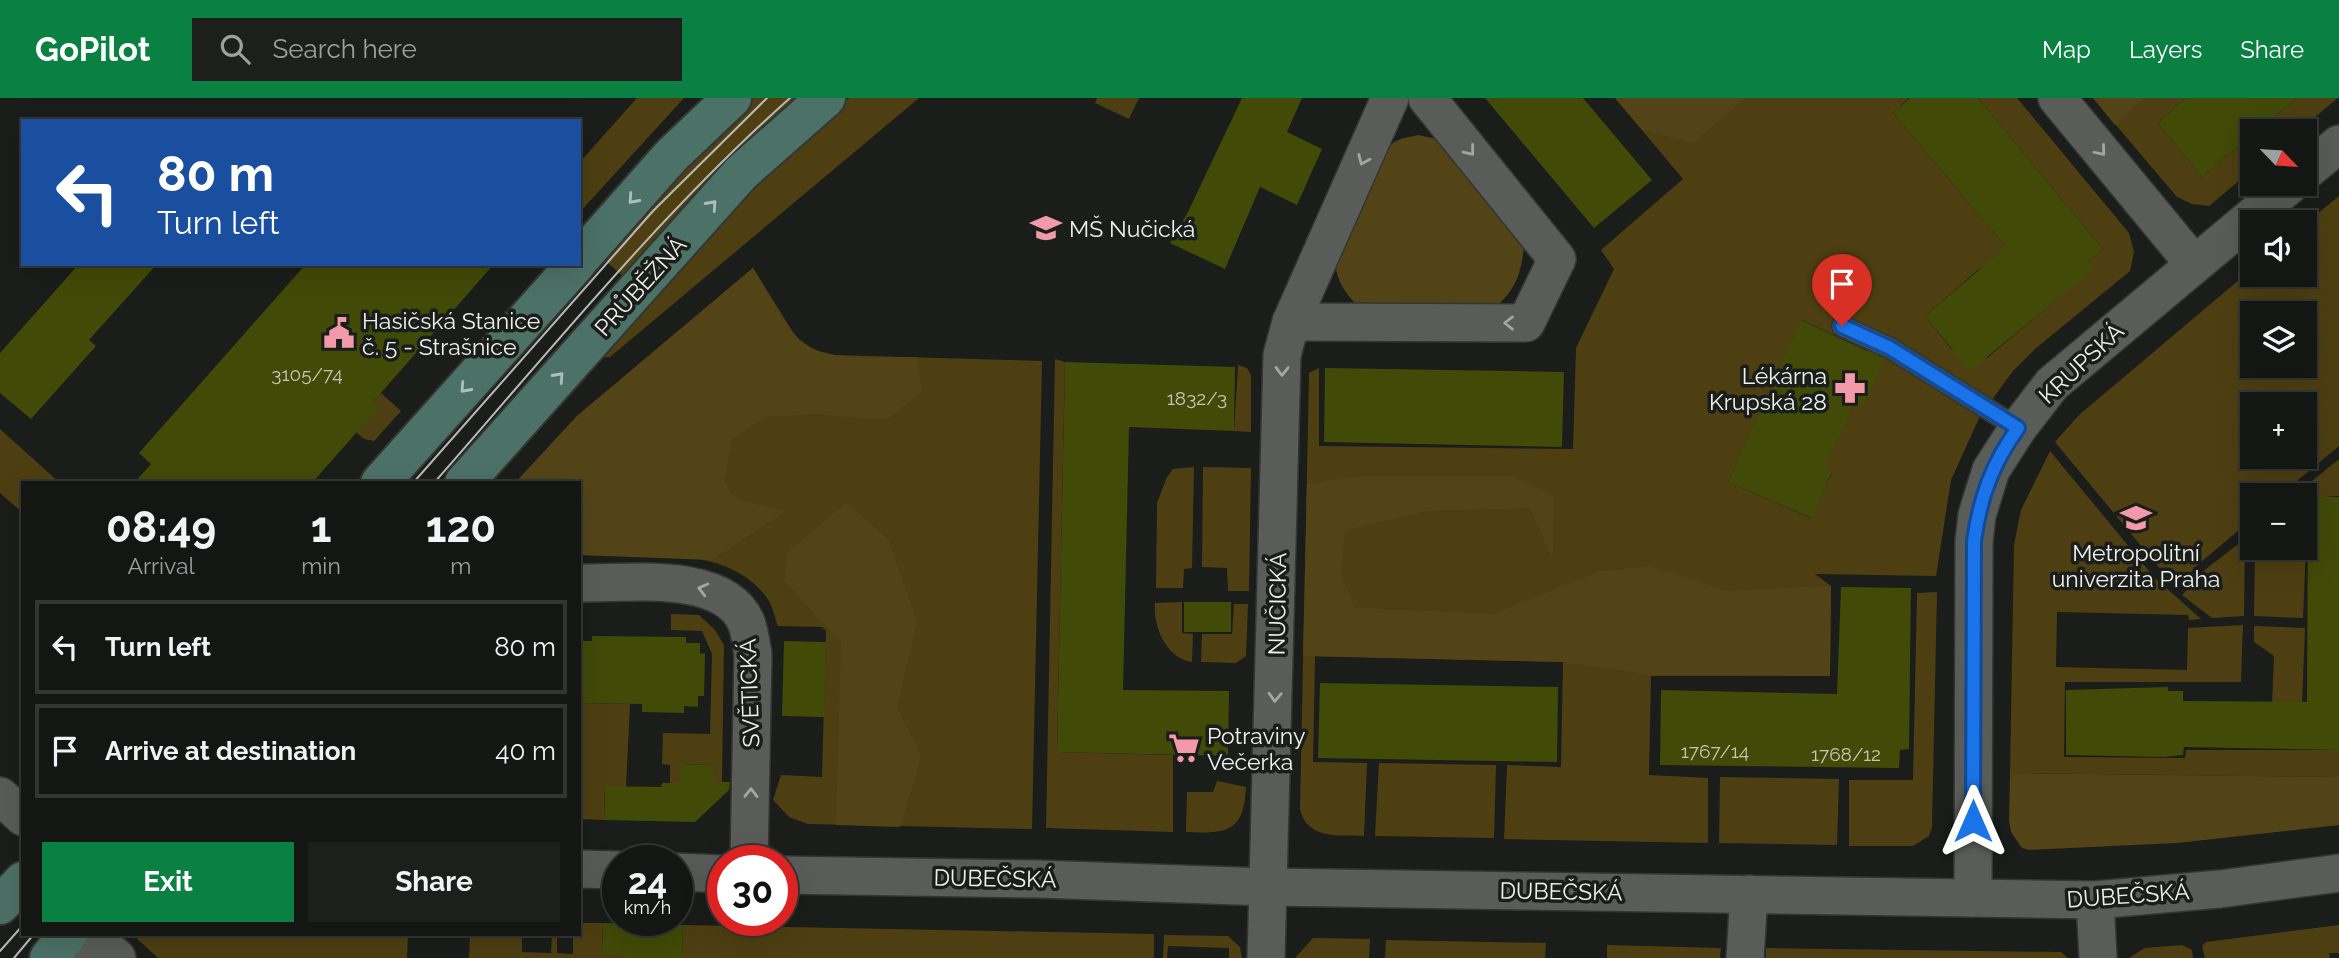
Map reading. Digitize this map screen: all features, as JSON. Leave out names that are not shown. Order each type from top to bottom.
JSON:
[{"type":"main road","points":[[581,258],[671,156],[732,98]]},
{"type":"main road","name":"PRŮBĚŽNÁ","points":[[466,481],[741,173],[826,98]]},
{"type":"main road","points":[[382,481],[574,266]]},
{"type":"main road","points":[[0,905],[21,883]]},
{"type":"main road","points":[[48,958],[66,936]]},
{"type":"street","name":"NUČICKÁ","points":[[1266,958],[1276,673],[1282,355],[1291,322],[1390,98]]},
{"type":"street","points":[[1291,322],[1526,323],[1557,259],[1427,98]]},
{"type":"street","points":[[2057,98],[2194,264]]},
{"type":"street","points":[[2317,162],[2339,144]]},
{"type":"street","name":"KRUPSKÁ","points":[[1973,898],[1974,541],[1977,515],[1991,470],[2018,428],[2052,384],[2077,360],[2276,196]]},
{"type":"street","name":"SVĚTICKÁ","points":[[581,583],[699,587],[721,594],[740,612],[746,622],[752,654],[749,845]]},
{"type":"street","points":[[0,796],[21,815]]},
{"type":"street","points":[[581,869],[602,870]]},
{"type":"street","name":"DUBEČSKÁ","points":[[798,875],[1038,879],[1267,887],[2095,900],[2220,889],[2339,873]]},
{"type":"street","points":[[1745,958],[1749,894]]},
{"type":"street","points":[[2095,900],[2098,958]]},
{"type":"street","points":[[92,936],[117,958]]},
{"type":"lane","points":[[1842,326],[1890,348],[2018,428]]},
{"type":"lane","points":[[79,936],[81,958]]},
{"type":"shaded area","points":[[637,98],[684,98],[581,211],[581,161]]},
{"type":"shaded area","points":[[753,98],[804,98],[624,277],[600,256],[719,129]]},
{"type":"shaded area","points":[[849,98],[919,98],[610,357],[596,358],[752,185]]},
{"type":"shaded area","points":[[1097,98],[1139,98],[1129,119],[1095,103]]},
{"type":"shaded area","points":[[1615,98],[1909,98],[1893,113],[2017,260],[1979,269],[1925,316],[1952,350],[1987,358],[2093,269],[2088,262],[2103,249],[1978,98],[2017,98],[2129,233],[2134,252],[2130,271],[2035,349],[2013,371],[1980,416],[1951,480],[1936,576],[1815,574],[1831,586],[1830,676],[1651,676],[1649,775],[1708,778],[1708,843],[1504,839],[1507,765],[1561,767],[1563,662],[1315,656],[1313,762],[1367,763],[1364,836],[1325,834],[1317,831],[1309,826],[1300,809],[1309,373],[1319,368],[1319,446],[1573,449],[1576,348],[1614,269],[1601,250],[1683,179]],"holes":[[[1802,320],[1868,351],[1842,425],[1817,466],[1832,473],[1811,518],[1728,482]]]},
{"type":"shaded area","points":[[1615,98],[1745,98],[1693,143],[1642,130]]},
{"type":"shaded area","points":[[2093,98],[2185,98],[2158,123],[2202,177],[2240,145],[2240,180],[2209,206],[2192,204],[2177,197]]},
{"type":"shaded area","points":[[2093,98],[2144,98],[2115,125]]},
{"type":"shaded area","points":[[2297,98],[2338,98],[2313,119],[2272,119]]},
{"type":"shaded area","points":[[1418,135],[1441,140],[1524,247],[1517,279],[1498,305],[1358,306],[1341,285],[1336,266],[1338,249],[1369,180],[1393,143]]},
{"type":"shaded area","points":[[2339,196],[2339,446],[2317,464],[2317,392],[2240,392],[2240,469],[2311,469],[2294,483],[2240,483],[2240,529],[2201,562],[2176,588],[2055,442],[2079,415],[2240,279],[2240,287],[2317,287],[2317,214]]},
{"type":"shaded area","points":[[753,268],[796,337],[814,350],[835,355],[1042,361],[1032,829],[808,824],[789,817],[773,800],[781,775],[822,777],[826,631],[822,627],[778,626],[769,601],[752,582],[732,569],[708,561],[656,555],[581,555],[581,481],[517,481],[577,416]]},
{"type":"shaded area","points":[[753,268],[785,321],[808,346],[837,356],[854,358],[917,357],[922,392],[886,420],[816,414],[765,417],[732,439],[724,482],[737,500],[786,511],[712,560],[581,555],[581,481],[517,481],[577,416]]},
{"type":"shaded area","points":[[1055,359],[1065,362],[1057,752],[1173,755],[1173,832],[1046,828]]},
{"type":"shaded area","points":[[1238,365],[1247,368],[1251,375],[1251,432],[1234,431]]},
{"type":"shaded area","points":[[381,393],[401,411],[374,441],[364,439],[356,432],[378,407],[373,402]]},
{"type":"shaded area","points":[[0,429],[58,481],[21,481],[21,511],[0,493]]},
{"type":"shaded area","points":[[2050,451],[2154,577],[2201,619],[2189,620],[2188,615],[2057,612],[2056,667],[2187,670],[2188,628],[2243,625],[2241,682],[2065,682],[2064,757],[2185,758],[2186,750],[2339,750],[2339,777],[2010,773],[2014,545],[2021,510]]},
{"type":"shaded area","points":[[2339,459],[2339,496],[2317,497],[2317,483],[2310,483]]},
{"type":"shaded area","points":[[1194,467],[1192,568],[1184,569],[1183,588],[1156,588],[1157,503],[1173,469]]},
{"type":"shaded area","points":[[1203,467],[1251,468],[1249,591],[1228,591],[1227,568],[1202,567]]},
{"type":"shaded area","points":[[1358,476],[1511,476],[1554,496],[1553,559],[1530,508],[1427,511],[1345,530],[1341,576],[1355,608],[1494,614],[1598,572],[1650,566],[1726,591],[1831,586],[1830,676],[1651,675],[1563,662],[1303,656],[1307,484]]},
{"type":"shaded area","points":[[846,503],[888,539],[917,621],[897,707],[921,757],[900,827],[836,825],[841,642],[784,581],[788,552]]},
{"type":"shaded area","points":[[2240,543],[2240,560],[2245,560],[2244,616],[2212,618],[2182,595],[2207,568]]},
{"type":"shaded area","points":[[2255,560],[2305,560],[2303,618],[2254,616]]},
{"type":"shaded area","points":[[1937,592],[1932,827],[1929,836],[1913,846],[1849,846],[1849,780],[1913,780],[1917,593]]},
{"type":"shaded area","points":[[1182,602],[1182,633],[1193,634],[1192,662],[1168,648],[1156,622],[1155,603]]},
{"type":"shaded area","points":[[1234,604],[1248,604],[1246,656],[1236,663],[1201,662],[1202,634],[1232,634]]},
{"type":"shaded area","points":[[671,614],[699,615],[715,630],[724,645],[722,782],[713,782],[713,765],[681,764],[680,783],[670,783],[670,765],[662,764],[663,733],[710,734],[712,654],[702,631],[671,630]]},
{"type":"shaded area","points":[[2254,626],[2305,628],[2302,704],[2272,705],[2274,656],[2254,642]]},
{"type":"shaded area","points":[[581,703],[630,704],[626,787],[605,787],[604,820],[581,819]]},
{"type":"shaded area","points":[[1379,763],[1496,765],[1494,838],[1375,836]]},
{"type":"shaded area","points":[[2010,773],[2339,777],[2339,825],[2177,843],[2029,850],[2022,848],[2011,832]]},
{"type":"shaded area","points":[[1720,777],[1839,779],[1837,845],[1719,843]]},
{"type":"shaded area","points":[[1217,781],[1246,787],[1245,802],[1237,822],[1222,831],[1186,832],[1187,792],[1213,792]]},
{"type":"shaded area","points":[[581,923],[602,923],[602,954],[625,954],[625,958],[469,958],[470,936],[522,936],[522,952],[551,953],[552,936],[557,936],[557,953],[573,954],[573,936],[581,936]]},
{"type":"shaded area","points":[[693,925],[707,925],[707,936],[798,936],[798,927],[1154,934],[1154,958],[682,958],[683,936],[693,936]]},
{"type":"shaded area","points":[[2339,925],[2339,953],[2329,953],[2330,958],[2205,958],[2202,946],[2206,942]]},
{"type":"shaded area","points":[[1164,935],[1228,936],[1240,947],[1242,958],[1229,958],[1229,948],[1168,946],[1167,958],[1163,958]]},
{"type":"shaded area","points":[[134,936],[408,936],[407,958],[158,958]]},
{"type":"shaded area","points":[[1313,938],[1370,939],[1369,958],[1295,958]]},
{"type":"shaded area","points":[[1386,940],[1546,943],[1545,958],[1385,958]]},
{"type":"shaded area","points":[[1607,945],[1721,948],[1720,958],[1607,958]]},
{"type":"shaded area","points":[[2182,945],[2192,950],[2193,958],[2129,958],[2145,948]]},
{"type":"shaded area","points":[[1766,948],[2061,952],[2068,958],[1766,958]]},
{"type":"building","name":"MŠ Nučická","points":[[1242,98],[1302,98],[1287,132],[1322,149],[1297,205],[1260,187],[1225,269],[1170,243],[1187,214]]},
{"type":"building","points":[[1485,98],[1583,98],[1652,180],[1594,228]]},
{"type":"building","points":[[1910,98],[1978,98],[2103,249],[2088,262],[2094,269],[1970,371],[1925,316],[2006,247],[1893,113]]},
{"type":"building","points":[[2185,98],[2297,98],[2272,119],[2240,119],[2240,145],[2202,177],[2158,123]]},
{"type":"building","points":[[77,266],[155,266],[89,340],[96,346],[31,419],[0,393],[0,353]]},
{"type":"building","name":"Hasičská Stanice č. 5 - Strašnice","points":[[304,266],[492,266],[373,402],[379,407],[314,481],[136,481],[151,464],[139,453]]},
{"type":"building","points":[[1801,320],[1884,359],[1863,405],[1855,401],[1824,468],[1832,472],[1812,518],[1728,482]]},
{"type":"building","points":[[1065,362],[1235,367],[1234,431],[1129,427],[1123,690],[1229,691],[1228,756],[1057,752]]},
{"type":"building","points":[[1325,368],[1564,372],[1562,447],[1324,442]]},
{"type":"building","points":[[2317,497],[2339,497],[2339,750],[2184,747],[2183,755],[2164,757],[2066,755],[2066,690],[2168,687],[2168,691],[2183,691],[2183,701],[2307,702],[2308,560],[2317,560]]},
{"type":"building","points":[[1841,587],[1911,588],[1909,749],[1900,750],[1899,768],[1660,765],[1661,690],[1837,694]]},
{"type":"building","points":[[1184,602],[1231,602],[1231,632],[1184,632]]},
{"type":"building","points":[[592,636],[686,637],[686,643],[700,643],[700,654],[705,653],[704,696],[698,696],[698,707],[684,706],[684,713],[642,712],[642,704],[581,703],[581,641],[592,641]]},
{"type":"building","points":[[784,641],[826,642],[824,717],[782,716]]},
{"type":"building","points":[[1320,683],[1558,687],[1557,762],[1318,758]]},
{"type":"building","points":[[680,764],[713,765],[713,782],[730,782],[729,790],[695,822],[604,820],[605,786],[661,787],[662,783],[680,783]]},
{"type":"building","points":[[603,936],[683,936],[682,958],[625,958],[625,954],[602,954]]},
{"type":"tram line","points":[[415,481],[653,211],[767,98]]},
{"type":"tram line","points":[[436,481],[651,236],[742,142],[790,98]]},
{"type":"tram line","points":[[0,951],[21,927]]},
{"type":"tram line","points":[[14,958],[32,936]]},
{"type":"place","name":"MŠ Nučická","points":[[1046,228]]},
{"type":"place","name":"Hasičská Stanice č. 5 - Strašnice","points":[[339,333]]},
{"type":"place","name":"Lékárna Krupská 28","points":[[1850,388]]},
{"type":"place","name":"Metropolitní univerzita Praha","points":[[2136,518]]},
{"type":"place","name":"Potraviny Večerka","points":[[1184,748]]},
{"type":"route","points":[[1842,326],[1890,348],[2018,428],[1991,470],[1977,515],[1974,541],[1973,821]]}]
